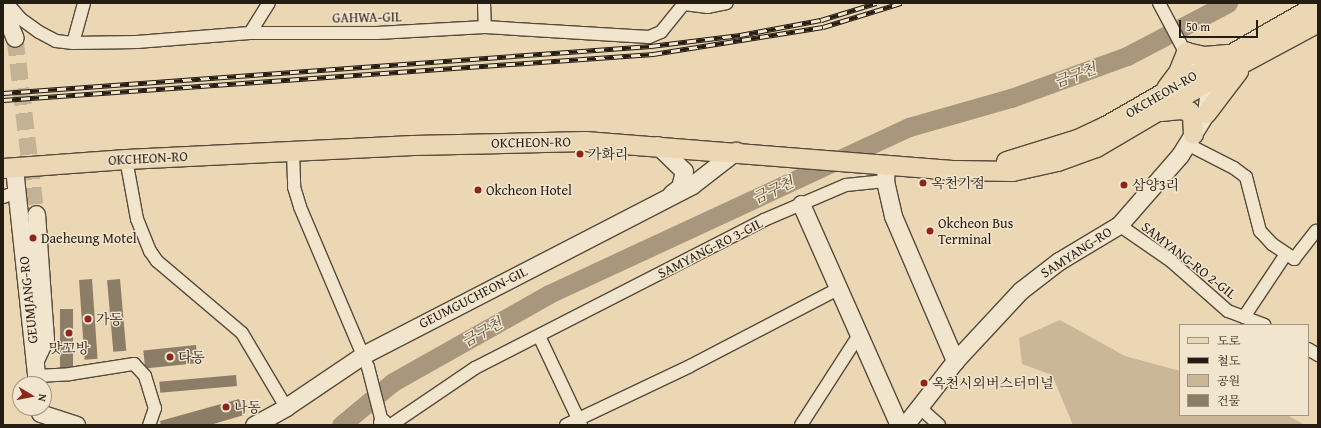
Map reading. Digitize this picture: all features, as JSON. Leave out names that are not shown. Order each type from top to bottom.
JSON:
[{"type":"main road","name":"OKCHEON-RO","points":[[1240,57],[1318,4]]},
{"type":"main road","name":"OKCHEON-RO","points":[[9,168],[126,158],[585,141],[769,154],[885,172],[997,169],[1012,171],[1078,155],[1120,134],[1160,102],[1200,79],[1240,57],[1318,22]]},
{"type":"main road","points":[[1190,139],[1192,115],[1189,111],[1160,102],[1178,72],[1184,49],[1204,56],[1240,57],[1222,89],[1206,113]]},
{"type":"street","name":"GAHWA-GIL","points":[[7,3],[21,18],[39,32],[56,41],[72,43],[137,42],[250,33],[377,33],[485,27],[649,37],[661,32],[683,4],[708,7],[727,3]]},
{"type":"street","points":[[72,43],[84,3]]},
{"type":"street","points":[[250,33],[268,3]]},
{"type":"street","points":[[484,3],[485,27]]},
{"type":"street","points":[[1160,5],[1200,79]]},
{"type":"street","points":[[3,9],[15,38]]},
{"type":"street","name":"SAMYANG-RO","points":[[905,425],[955,361],[1020,290],[1059,261],[1119,225],[1190,139],[1206,113],[1208,96],[1200,79]]},
{"type":"street","points":[[1190,139],[1246,177],[1260,231],[1286,254],[1294,259],[1316,231]]},
{"type":"street","points":[[657,145],[684,171],[680,187],[667,198]]},
{"type":"street","name":"GEUMGUCHEON-GIL","points":[[254,425],[366,361],[692,185],[736,151]]},
{"type":"street","points":[[293,152],[294,187],[300,207],[366,361],[386,424]]},
{"type":"street","points":[[126,158],[137,219],[142,235],[150,251],[157,261],[242,333],[286,407]]},
{"type":"street","name":"GEUMJANG-RO","points":[[9,168],[10,194],[36,374]]},
{"type":"street","points":[[885,172],[893,216],[955,361]]},
{"type":"street","name":"SAMYANG-RO 3-GIL","points":[[386,424],[475,368],[764,220],[846,185],[885,172]]},
{"type":"street","points":[[801,204],[899,425]]},
{"type":"street","points":[[36,214],[45,339],[36,374],[70,374],[134,364],[145,376],[155,408],[149,425]]},
{"type":"street","name":"SAMYANG-RO 2-GIL","points":[[1119,225],[1171,261],[1218,303],[1244,317],[1262,324]]},
{"type":"street","points":[[1244,317],[1286,254]]},
{"type":"street","points":[[566,425],[580,422],[838,289]]},
{"type":"street","points":[[801,425],[859,335]]},
{"type":"street","points":[[539,336],[580,422]]},
{"type":"street","points":[[1309,350],[1318,355]]},
{"type":"street","points":[[919,407],[939,425]]},
{"type":"street","points":[[41,417],[76,425]]},
{"type":"green space","points":[[1060,320],[1125,356],[1179,371],[1179,416],[1289,416],[1305,425],[1073,425],[1052,375],[1022,364],[1019,338]]},
{"type":"building","name":"가동","points":[[92,279],[98,359],[85,360],[79,280]]},
{"type":"building","points":[[120,279],[126,351],[113,352],[107,280]]},
{"type":"building","points":[[60,309],[73,309],[73,369],[60,369]]},
{"type":"building","name":"다동","points":[[196,345],[198,363],[145,368],[143,351]]},
{"type":"building","points":[[236,375],[237,386],[160,393],[159,382]]},
{"type":"building","name":"나동","points":[[239,399],[244,415],[210,425],[161,425],[160,421]]},
{"type":"waterway","name":"금구천","points":[[341,425],[393,382],[549,294],[909,127],[1011,98],[1127,56],[1228,3]]},
{"type":"tunnel","points":[[15,38],[36,214]]},
{"type":"railway","points":[[3,93],[651,46],[740,35],[821,20],[876,3]]},
{"type":"railway","points":[[3,100],[653,54],[823,27],[901,3]]},
{"type":"place","name":"가화리","points":[[580,154]]},
{"type":"place","name":"옥천기점","points":[[923,183]]},
{"type":"place","name":"삼양3리","points":[[1124,185]]},
{"type":"place","name":"Okcheon Hotel","points":[[478,190]]},
{"type":"place","name":"Okcheon Bus Terminal","points":[[930,231]]},
{"type":"place","name":"Daeheung Motel","points":[[33,238]]},
{"type":"place","name":"가동","points":[[88,319]]},
{"type":"place","name":"맛꼬방","points":[[69,333]]},
{"type":"place","name":"다동","points":[[170,357]]},
{"type":"place","name":"옥천시외버스터미널","points":[[924,383]]},
{"type":"place","name":"나동","points":[[226,407]]}]
